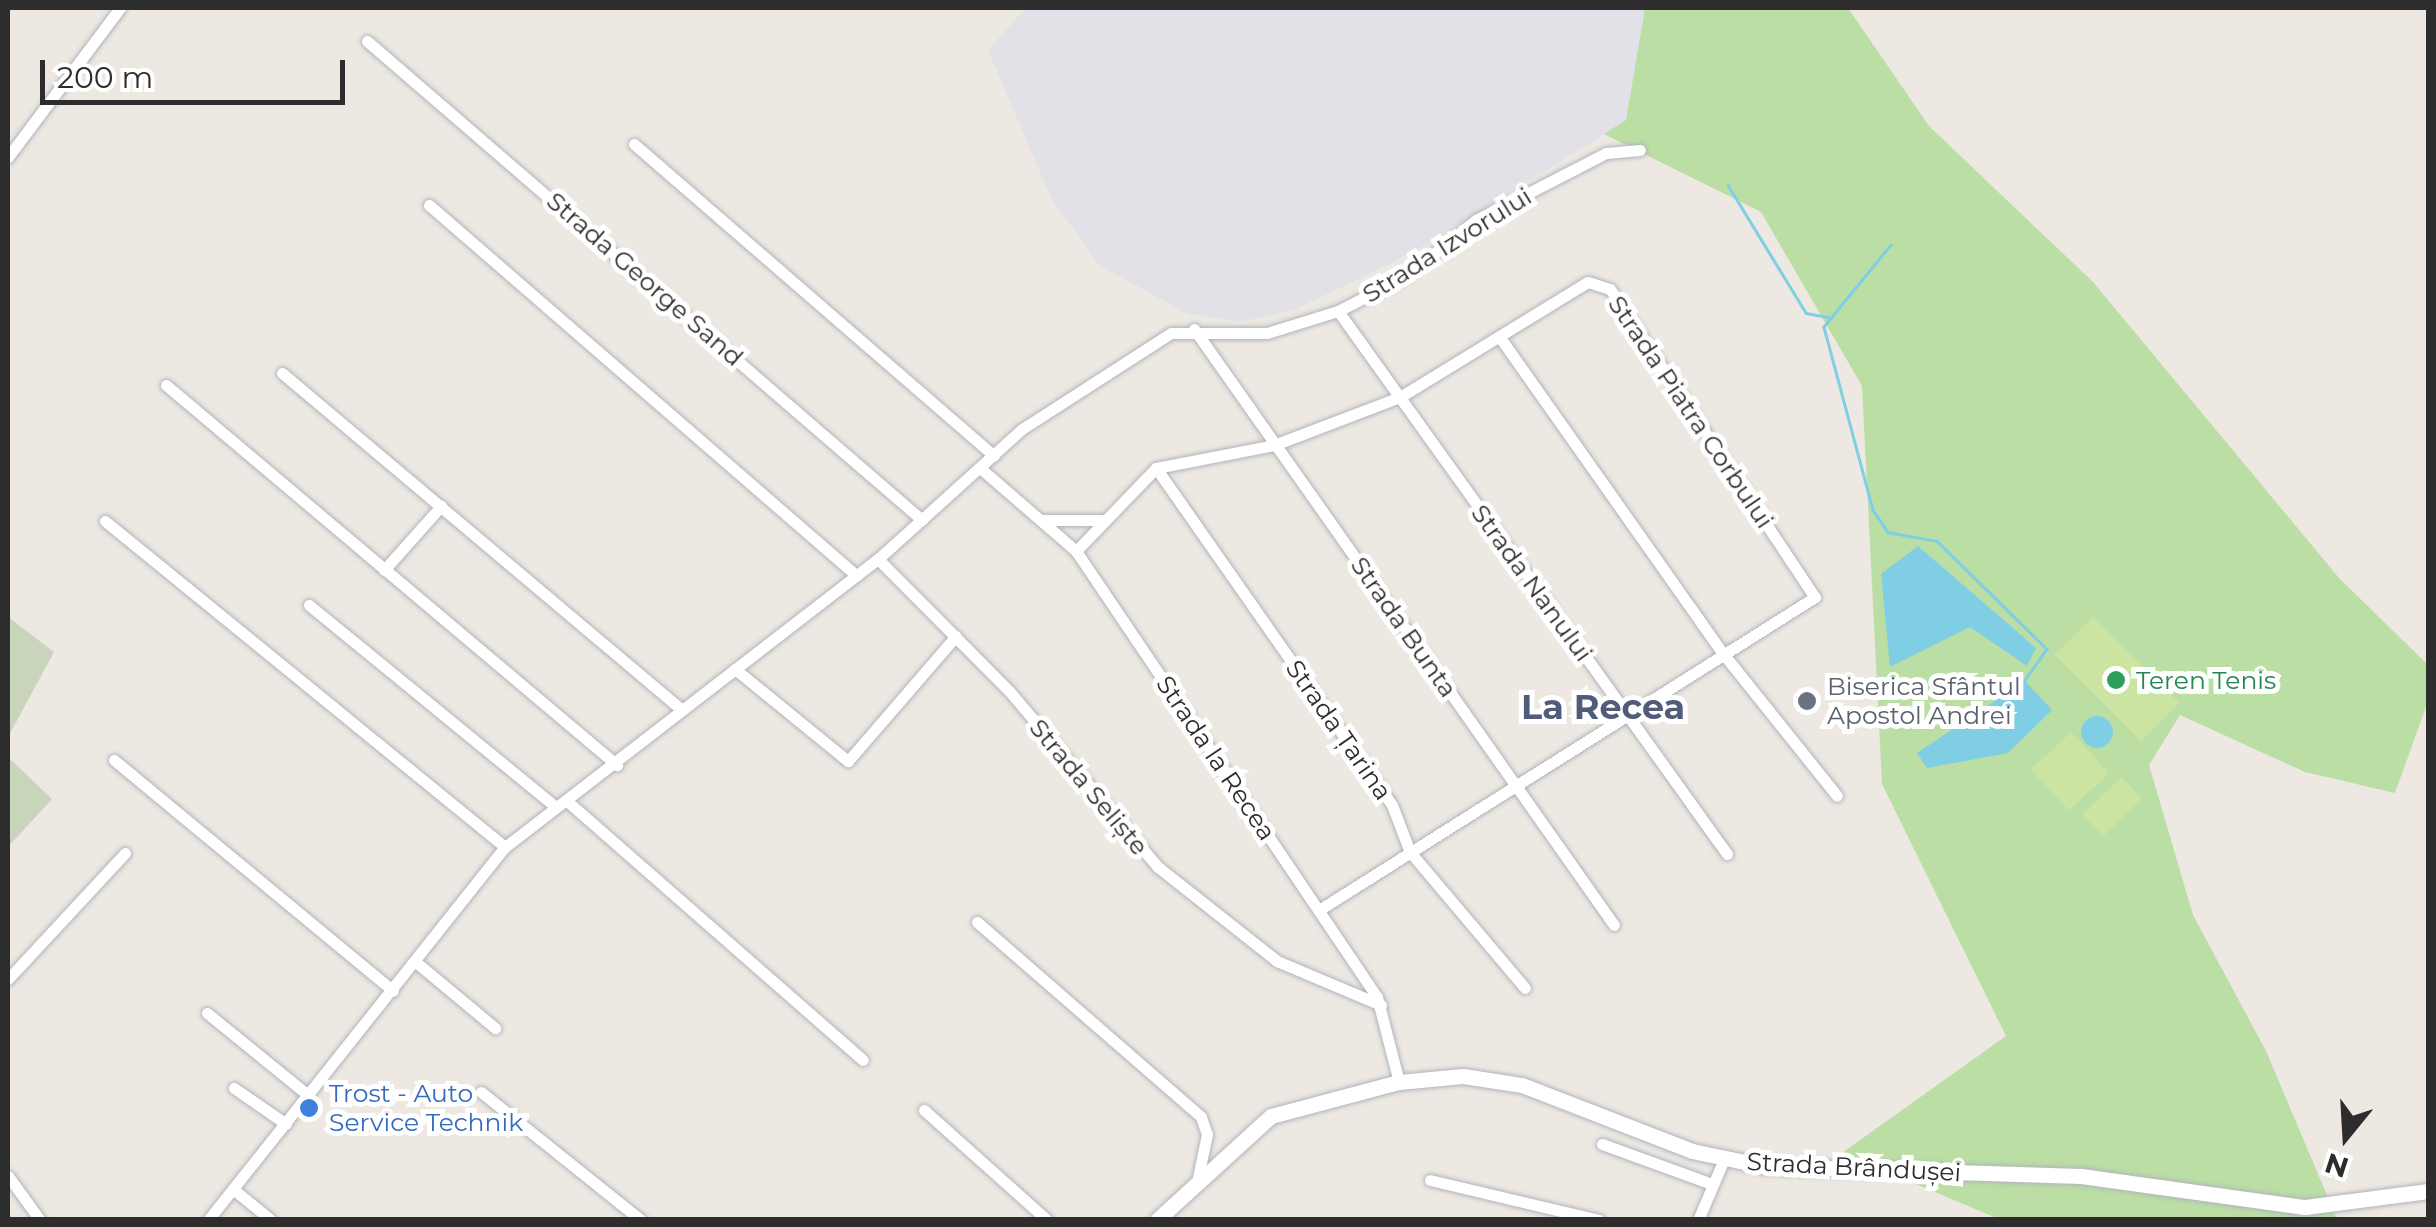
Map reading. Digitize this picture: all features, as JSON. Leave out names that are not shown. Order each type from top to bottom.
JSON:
[{"type":"main road","name":"Strada Brândușei","points":[[1156,1220],[1198,1177],[1271,1116],[1399,1082],[1463,1076],[1522,1085],[1720,1159],[2081,1176],[2303,1214],[2428,1191]]},
{"type":"street","points":[[8,157],[120,8]]},
{"type":"street","name":"Strada George Sand","points":[[367,41],[922,520]]},
{"type":"street","points":[[634,144],[994,456]]},
{"type":"street","name":"Strada Izvorului","points":[[208,1220],[505,847],[857,576],[994,456],[1171,333],[1194,329],[1267,333],[1338,311],[1406,276],[1476,220],[1606,153],[1640,150]]},
{"type":"street","points":[[429,205],[857,576]]},
{"type":"street","name":"Strada Piatra Corbului","points":[[1156,468],[1274,445],[1400,397],[1501,339],[1588,282],[1601,282],[1815,597],[1725,656]]},
{"type":"street","name":"Strada Nanului","points":[[1338,311],[1728,854]]},
{"type":"street","name":"Strada Bunta","points":[[1194,329],[1614,925]]},
{"type":"street","points":[[1501,339],[1725,656],[1837,796]]},
{"type":"street","points":[[282,373],[682,710]]},
{"type":"street","points":[[166,386],[616,765]]},
{"type":"street","name":"Strada la Recea","points":[[980,468],[1076,551],[1381,1006],[1399,1082]]},
{"type":"street","points":[[1076,551],[1156,468]]},
{"type":"street","name":"Strada Țarina","points":[[1156,468],[1392,805],[1410,852],[1525,988]]},
{"type":"street","points":[[384,570],[441,506]]},
{"type":"street","points":[[1038,518],[1072,526],[1107,519]]},
{"type":"street","points":[[105,521],[505,847]]},
{"type":"street","name":"Strada Seliște","points":[[878,559],[956,636],[1158,867],[1277,961],[1381,1006]]},
{"type":"street","points":[[309,605],[561,804],[863,1060]]},
{"type":"street","points":[[735,669],[848,762],[956,636]]},
{"type":"street","points":[[1318,910],[1725,656]]},
{"type":"street","points":[[114,760],[394,991]]},
{"type":"street","points":[[8,979],[125,853]]},
{"type":"street","points":[[977,922],[1201,1117],[1208,1134],[1198,1177]]},
{"type":"street","points":[[417,962],[495,1028]]},
{"type":"street","points":[[207,1013],[308,1096]]},
{"type":"street","points":[[234,1088],[286,1124]]},
{"type":"street","points":[[482,1092],[641,1220]]},
{"type":"street","points":[[924,1110],[1047,1220]]},
{"type":"street","points":[[1602,1144],[1713,1181]]},
{"type":"street","points":[[1698,1220],[1720,1159]]},
{"type":"street","points":[[8,1176],[40,1220]]},
{"type":"street","points":[[1430,1180],[1599,1220]]},
{"type":"street","points":[[232,1189],[270,1220]]},
{"type":"shaded area","points":[[1026,8],[1645,8],[1626,121],[1410,254],[1294,310],[1239,322],[1188,314],[1099,265],[1051,198],[988,50]]},
{"type":"green space","points":[[1645,8],[1848,8],[1929,126],[2093,282],[2339,578],[2428,665],[2428,701],[2395,793],[2305,772],[2180,715],[2149,765],[2193,915],[2266,1051],[2337,1219],[1999,1219],[1842,1153],[2006,1036],[1882,784],[1862,386],[1761,212],[1604,134],[1626,120]]},
{"type":"green space","points":[[8,617],[54,652],[8,737]]},
{"type":"green space","name":"Teren Tenis","points":[[2093,617],[2179,703],[2141,741],[2055,655]]},
{"type":"green space","name":"Teren Tenis","points":[[2071,732],[2109,773],[2069,810],[2031,770]]},
{"type":"green space","points":[[8,757],[52,799],[8,847]]},
{"type":"green space","points":[[2121,777],[2142,799],[2103,836],[2082,815]]},
{"type":"water","points":[[1918,546],[2036,648],[2027,666],[1970,627],[1890,667],[1881,574]]},
{"type":"water","points":[[2025,681],[2052,710],[2008,753],[1927,768],[1917,753]]},
{"type":"water","points":[[2097,716],[2108,721],[2113,732],[2108,743],[2097,748],[2086,743],[2081,732],[2086,721]]},
{"type":"waterway","points":[[1728,185],[1806,313],[1828,317]]},
{"type":"waterway","points":[[1891,245],[1824,327],[1873,510],[1888,532],[1937,541],[2047,649],[2025,681]]},
{"type":"place","name":"Teren Tenis","points":[[2116,680]]},
{"type":"place","name":"Biserica Sfântul Apostol Andrei","points":[[1807,701]]},
{"type":"place","name":"Trost - Auto Service Technik","points":[[309,1108]]},
{"type":"district","name":"La Recea","points":[[1603,707]]}]
